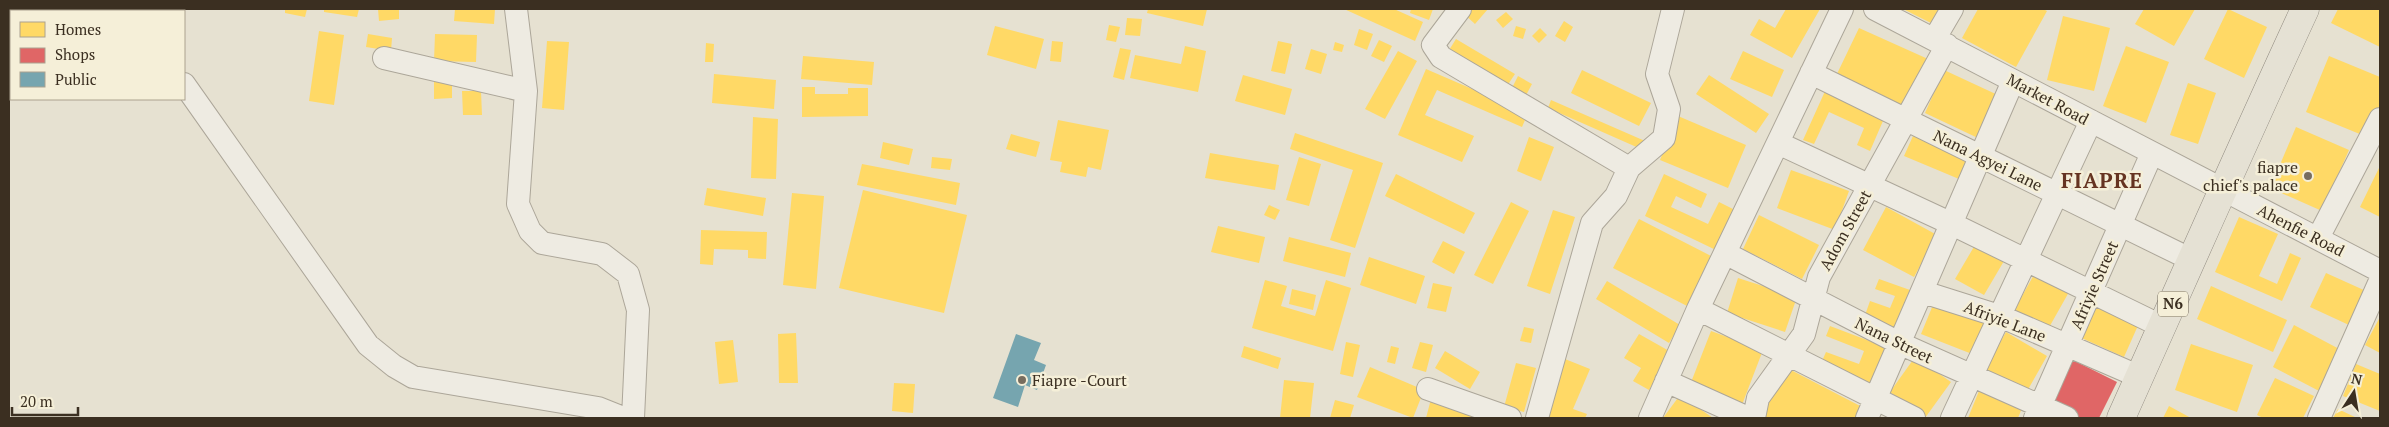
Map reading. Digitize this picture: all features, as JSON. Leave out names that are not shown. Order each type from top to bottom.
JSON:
[{"type":"main road","name":"N6","points":[[2121,418],[2163,327],[2222,189],[2305,9]]},
{"type":"street","points":[[516,9],[526,91],[518,204],[530,231],[542,243],[602,254],[628,274],[638,310],[633,418]]},
{"type":"street","points":[[1460,9],[1434,45],[1440,57],[1629,168]]},
{"type":"street","points":[[1536,418],[1592,223],[1616,196],[1629,168],[1664,138],[1669,109],[1657,74],[1673,9]]},
{"type":"street","points":[[1650,418],[1698,308],[1842,9]]},
{"type":"street","name":"Market Road","points":[[1875,9],[2222,189]]},
{"type":"street","name":"Adom Street","points":[[1754,418],[1758,398],[1804,334],[1819,277],[1906,120],[1941,42],[1952,9]]},
{"type":"street","points":[[384,58],[526,91]]},
{"type":"street","name":"Nana Agyei Lane","points":[[1811,74],[2192,260]]},
{"type":"street","points":[[1871,408],[2014,81]]},
{"type":"street","points":[[185,85],[368,345],[394,366],[413,377],[598,408],[623,418]]},
{"type":"street","points":[[2318,238],[2380,119]]},
{"type":"street","points":[[1952,418],[2091,121]]},
{"type":"street","points":[[1778,142],[2163,327]]},
{"type":"street","name":"Afriyie Street","points":[[2038,412],[2152,153]]},
{"type":"street","name":"Ahenfie Road","points":[[2222,189],[2380,270]]},
{"type":"street","name":"Nana Street","points":[[1725,253],[1900,344],[1972,376],[2038,412],[2068,418]]},
{"type":"street","points":[[2319,418],[2380,281]]},
{"type":"street","name":"Afriyie Lane","points":[[1923,292],[2000,316],[2140,377]]},
{"type":"street","points":[[1698,308],[1789,355],[1871,408],[1914,418]]},
{"type":"street","points":[[1666,381],[1748,418]]},
{"type":"street","points":[[1428,389],[1510,418]]},
{"type":"building: Homes","points":[[285,9],[307,9],[305,17],[285,13]]},
{"type":"building: Homes","points":[[324,9],[359,9],[357,17],[324,12]]},
{"type":"building: Homes","points":[[378,9],[399,9],[399,19],[379,21]]},
{"type":"building: Homes","points":[[455,9],[495,9],[494,24],[454,21]]},
{"type":"building: Homes","points":[[1148,9],[1207,9],[1203,26],[1147,13]]},
{"type":"building: Homes","points":[[1344,9],[1394,9],[1423,22],[1415,41]]},
{"type":"building: Homes","points":[[1411,9],[1433,9],[1429,20],[1410,13]]},
{"type":"building: Homes","points":[[1466,9],[1488,9],[1475,24],[1463,13]]},
{"type":"building: Homes","points":[[1786,9],[1820,9],[1792,58],[1750,35],[1759,19],[1775,28]]},
{"type":"building: Homes","points":[[1903,9],[1946,9],[1937,26]]},
{"type":"building: Homes","points":[[1978,9],[2043,9],[2047,11],[2016,67],[1962,38]]},
{"type":"building: Homes","points":[[2144,9],[2195,9],[2174,46],[2135,24]]},
{"type":"building: Homes","points":[[2228,9],[2267,27],[2244,78],[2204,59]]},
{"type":"building: Homes","points":[[2338,9],[2380,9],[2380,47],[2331,23]]},
{"type":"building: Homes","points":[[1506,12],[1513,19],[1503,28],[1496,20]]},
{"type":"building: Homes","points":[[2063,16],[2110,28],[2094,91],[2047,80]]},
{"type":"building: Homes","points":[[1127,18],[1142,19],[1140,36],[1125,35]]},
{"type":"building: Homes","points":[[1564,21],[1573,27],[1565,42],[1555,36]]},
{"type":"building: Homes","points":[[1109,25],[1120,27],[1116,42],[1106,40]]},
{"type":"building: Homes","points":[[995,26],[1044,39],[1036,69],[987,55]]},
{"type":"building: Homes","points":[[1516,26],[1526,29],[1523,39],[1513,36]]},
{"type":"building: Homes","points":[[1540,28],[1547,35],[1539,43],[1532,36]]},
{"type":"building: Homes","points":[[1859,28],[1928,59],[1905,110],[1835,78]]},
{"type":"building: Homes","points":[[1359,29],[1373,34],[1367,50],[1354,45]]},
{"type":"building: Homes","points":[[319,31],[344,35],[334,105],[309,101]]},
{"type":"building: Homes","points":[[368,34],[392,38],[391,51],[366,47]]},
{"type":"building: Homes","points":[[435,34],[477,35],[476,62],[434,61]]},
{"type":"building: Homes","points":[[1456,39],[1515,74],[1505,89],[1446,55]]},
{"type":"building: Homes","points":[[1379,40],[1392,46],[1384,62],[1371,56]]},
{"type":"building: Homes","points":[[547,41],[569,42],[564,110],[542,108]]},
{"type":"building: Homes","points":[[1052,41],[1063,42],[1061,62],[1050,61]]},
{"type":"building: Homes","points":[[1278,41],[1292,44],[1285,74],[1271,71]]},
{"type":"building: Homes","points":[[1335,42],[1344,45],[1342,52],[1333,50]]},
{"type":"building: Homes","points":[[706,43],[714,44],[713,62],[705,62]]},
{"type":"building: Homes","points":[[1185,46],[1206,51],[1198,92],[1130,78],[1135,55],[1181,64]]},
{"type":"building: Homes","points":[[2126,46],[2169,62],[2146,123],[2103,106]]},
{"type":"building: Homes","points":[[1120,48],[1131,50],[1124,80],[1113,77]]},
{"type":"building: Homes","points":[[1311,49],[1327,54],[1321,74],[1305,69]]},
{"type":"building: Homes","points":[[1398,51],[1417,61],[1385,119],[1365,109]]},
{"type":"building: Homes","points":[[1743,51],[1784,70],[1772,97],[1730,79]]},
{"type":"building: Homes","points":[[803,56],[874,62],[872,85],[801,79]]},
{"type":"building: Homes","points":[[2329,56],[2380,77],[2380,105],[2367,137],[2306,112]]},
{"type":"building: Homes","points":[[1426,69],[1528,113],[1522,127],[1437,90],[1425,115],[1474,136],[1462,162],[1398,135]]},
{"type":"building: Homes","points":[[1582,70],[1651,103],[1639,126],[1571,93]]},
{"type":"building: Homes","points":[[1944,70],[2000,96],[1980,139],[1925,113]]},
{"type":"building: Homes","points":[[714,74],[776,80],[774,109],[712,103]]},
{"type":"building: Homes","points":[[1243,75],[1292,89],[1285,115],[1235,101]]},
{"type":"building: Homes","points":[[1709,75],[1769,114],[1756,133],[1696,94]]},
{"type":"building: Homes","points":[[1518,76],[1532,84],[1524,99],[1510,92]]},
{"type":"building: Homes","points":[[452,78],[452,98],[434,99],[434,79]]},
{"type":"building: Homes","points":[[2188,83],[2216,93],[2198,144],[2170,135]]},
{"type":"building: Homes","points":[[802,87],[815,87],[815,94],[848,94],[848,88],[868,88],[868,116],[802,117]]},
{"type":"building: Homes","points":[[1826,89],[1886,114],[1870,151],[1857,145],[1864,128],[1829,112],[1814,144],[1803,140]]},
{"type":"building: Homes","points":[[462,91],[481,91],[482,115],[463,115]]},
{"type":"building: Homes","points":[[1551,100],[1645,141],[1641,149],[1548,108]]},
{"type":"building: Homes","points":[[1678,116],[1746,145],[1728,188],[1660,160]]},
{"type":"building: Homes","points":[[753,117],[778,119],[776,179],[751,178]]},
{"type":"building: Homes","points":[[1058,120],[1109,130],[1101,170],[1088,167],[1086,177],[1060,172],[1062,162],[1050,160]]},
{"type":"building: Homes","points":[[2296,127],[2349,150],[2322,211],[2270,188]]},
{"type":"building: Homes","points":[[1295,133],[1383,163],[1355,248],[1330,240],[1353,170],[1290,149]]},
{"type":"building: Homes","points":[[1011,134],[1040,142],[1036,157],[1006,149]]},
{"type":"building: Homes","points":[[1913,136],[1968,159],[1959,179],[1904,156]]},
{"type":"building: Homes","points":[[1529,137],[1554,147],[1541,181],[1517,171]]},
{"type":"building: Homes","points":[[883,142],[913,149],[909,165],[880,158]]},
{"type":"building: Homes","points":[[1210,153],[1279,165],[1275,190],[1205,178]]},
{"type":"building: Homes","points":[[932,157],[952,159],[950,170],[931,168]]},
{"type":"building: Homes","points":[[1299,157],[1321,164],[1309,206],[1286,200]]},
{"type":"building: Homes","points":[[862,164],[960,183],[956,205],[857,185]]},
{"type":"building: Homes","points":[[2380,168],[2380,217],[2360,207]]},
{"type":"building: Homes","points":[[1791,170],[1849,191],[1835,230],[1777,208]]},
{"type":"building: Homes","points":[[1396,174],[1475,213],[1464,234],[1385,196]]},
{"type":"building: Homes","points":[[1664,174],[1707,194],[1701,208],[1676,196],[1671,207],[1708,224],[1719,202],[1737,211],[1718,251],[1645,216]]},
{"type":"building: Homes","points":[[707,188],[766,198],[763,216],[704,205]]},
{"type":"building: Homes","points":[[863,190],[967,215],[944,313],[839,288]]},
{"type":"building: Homes","points":[[792,193],[824,196],[816,289],[783,285]]},
{"type":"building: Homes","points":[[1511,202],[1529,211],[1493,284],[1474,275]]},
{"type":"building: Homes","points":[[1269,205],[1280,210],[1275,220],[1264,215]]},
{"type":"building: Homes","points":[[1886,207],[1937,235],[1914,277],[1863,250]]},
{"type":"building: Homes","points":[[1553,210],[1575,217],[1550,294],[1527,286]]},
{"type":"building: Homes","points":[[1759,215],[1819,245],[1802,279],[1743,249]]},
{"type":"building: Homes","points":[[2239,217],[2278,234],[2259,276],[2277,284],[2290,253],[2301,258],[2282,301],[2215,272]]},
{"type":"building: Homes","points":[[1639,219],[1715,258],[1689,307],[1613,268]]},
{"type":"building: Homes","points":[[1218,226],[1265,237],[1259,263],[1211,252]]},
{"type":"building: Homes","points":[[701,230],[767,232],[766,259],[748,258],[748,250],[714,249],[713,265],[700,264]]},
{"type":"building: Homes","points":[[1289,237],[1351,253],[1345,277],[1283,261]]},
{"type":"building: Homes","points":[[1443,241],[1465,252],[1454,274],[1432,262]]},
{"type":"building: Homes","points":[[1975,245],[2004,261],[1984,295],[1955,279]]},
{"type":"building: Homes","points":[[1369,257],[1425,276],[1416,304],[1360,285]]},
{"type":"building: Homes","points":[[2035,273],[2069,292],[2047,331],[2013,312]]},
{"type":"building: Homes","points":[[2326,273],[2366,291],[2349,325],[2310,307]]},
{"type":"building: Homes","points":[[1738,278],[1797,297],[1785,332],[1727,313]]},
{"type":"building: Homes","points":[[1879,279],[1910,290],[1896,329],[1864,318],[1870,301],[1890,308],[1895,296],[1875,289]]},
{"type":"building: Homes","points":[[1265,280],[1287,286],[1281,306],[1315,316],[1326,280],[1351,288],[1333,351],[1252,328]]},
{"type":"building: Homes","points":[[1607,281],[1680,325],[1669,343],[1596,299]]},
{"type":"building: Homes","points":[[1433,283],[1452,287],[1446,312],[1427,308]]},
{"type":"building: Homes","points":[[2211,286],[2287,320],[2273,352],[2197,319]]},
{"type":"building: Homes","points":[[1292,289],[1316,295],[1313,310],[1289,304]]},
{"type":"building: Homes","points":[[1935,300],[1986,321],[1972,354],[1921,334]]},
{"type":"building: Homes","points":[[2094,300],[2140,321],[2124,357],[2077,336]]},
{"type":"building: Homes","points":[[2380,317],[2380,353],[2365,345]]},
{"type":"building: Homes","points":[[2294,325],[2343,351],[2321,392],[2273,367]]},
{"type":"building: Homes","points":[[1830,326],[1888,348],[1872,388],[1819,368],[1826,352],[1859,364],[1864,351],[1826,336]]},
{"type":"building: Homes","points":[[1524,327],[1534,329],[1531,343],[1520,341]]},
{"type":"building: Homes","points":[[1711,331],[1763,350],[1740,410],[1688,390]]},
{"type":"building: Homes","points":[[2006,332],[2047,356],[2026,393],[1984,370]]},
{"type":"building: Homes","points":[[796,333],[798,383],[779,383],[778,334]]},
{"type":"building: Homes","points":[[1639,334],[1671,352],[1649,390],[1633,381],[1641,368],[1624,358]]},
{"type":"building: Homes","points":[[733,340],[738,382],[719,384],[715,342]]},
{"type":"building: Homes","points":[[1346,342],[1360,345],[1353,377],[1340,374]]},
{"type":"building: Homes","points":[[1420,342],[1433,345],[1426,372],[1412,368]]},
{"type":"building: Homes","points":[[2191,344],[2253,365],[2237,412],[2175,390]]},
{"type":"building: Homes","points":[[1244,346],[1281,358],[1278,369],[1241,357]]},
{"type":"building: Homes","points":[[1391,346],[1399,348],[1395,364],[1387,362]]},
{"type":"building: Homes","points":[[1445,351],[1480,372],[1470,389],[1435,368]]},
{"type":"building: Homes","points":[[1915,357],[1951,382],[1925,418],[1890,392]]},
{"type":"building: Homes","points":[[1565,359],[1590,369],[1573,409],[1587,414],[1585,418],[1549,418],[1542,415]]},
{"type":"building: Homes","points":[[1516,363],[1536,368],[1524,412],[1504,407]]},
{"type":"building: Homes","points":[[2356,364],[2380,374],[2380,411],[2343,396]]},
{"type":"building: Homes","points":[[1370,367],[1424,390],[1413,418],[1357,397]]},
{"type":"building: Homes","points":[[1787,368],[1864,408],[1859,418],[1765,418],[1761,416]]},
{"type":"building: Homes","points":[[2275,378],[2314,396],[2303,418],[2263,418],[2257,415]]},
{"type":"building: Homes","points":[[1284,380],[1314,383],[1310,418],[1280,418]]},
{"type":"building: Homes","points":[[894,383],[915,384],[913,413],[892,411]]},
{"type":"building: Homes","points":[[1981,386],[2024,403],[2018,418],[1968,418]]},
{"type":"building: Homes","points":[[1680,395],[1713,418],[1663,418]]},
{"type":"building: Homes","points":[[1431,399],[1496,418],[1426,418]]},
{"type":"building: Homes","points":[[1335,400],[1354,405],[1350,418],[1330,418]]},
{"type":"building: Homes","points":[[2169,406],[2191,418],[2163,418]]},
{"type":"building: Homes","points":[[2338,409],[2357,418],[2333,418]]},
{"type":"building: Shops","points":[[2069,358],[2117,382],[2099,418],[2080,418],[2047,401]]},
{"type":"building: Public","points":[[1016,334],[1041,343],[1034,360],[1046,365],[1037,390],[1025,385],[1018,407],[993,398]]},
{"type":"place","name":"fiapre chief's palace","points":[[2308,176]]},
{"type":"place","name":"Fiapre -Court","points":[[1022,380]]},
{"type":"district","name":"FIAPRE","points":[[2102,181]]}]
